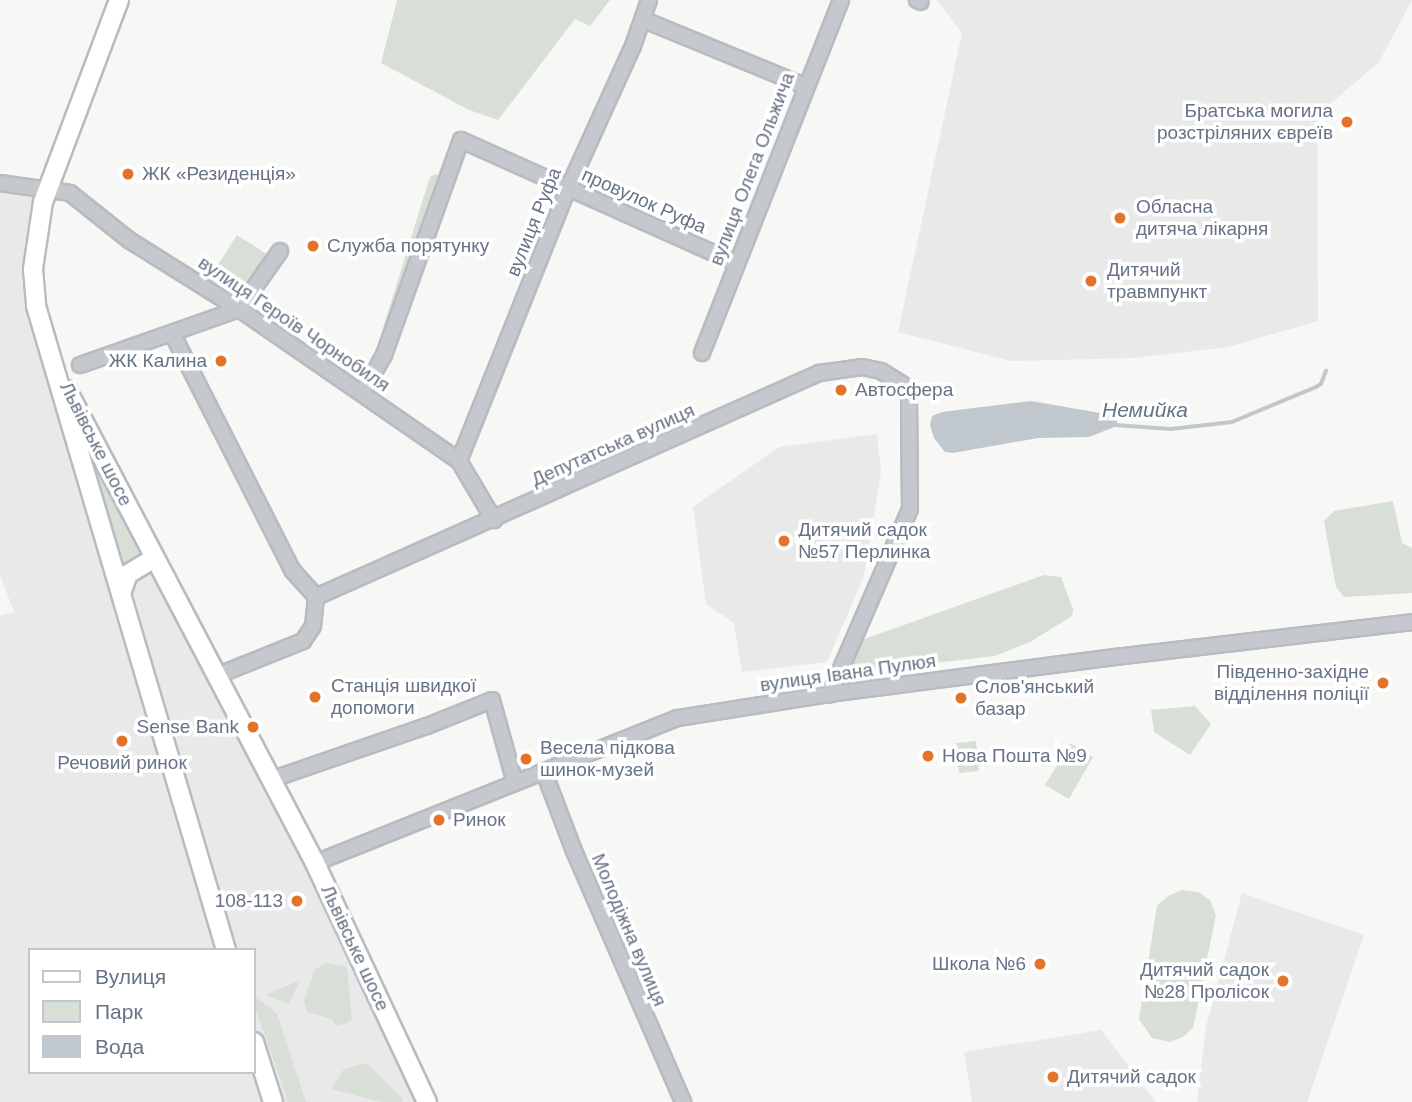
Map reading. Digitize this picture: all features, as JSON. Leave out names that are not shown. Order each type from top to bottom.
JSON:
[{"type":"main road","points":[[46,348],[36,306],[33,270],[37,231],[48,189],[119,0]]},
{"type":"main road","name":"Львівське шосе","points":[[46,348],[315,863],[427,1102]]},
{"type":"main road","name":"Львівське шосе","points":[[46,348],[225,948]]},
{"type":"main road","points":[[121,594],[128,574],[155,558]]},
{"type":"main road","points":[[256,1048],[273,1102]]},
{"type":"street","name":"вулиця Руфа","points":[[459,461],[568,189],[643,20],[649,0]]},
{"type":"street","name":"вулиця Олега Ольжича","points":[[702,353],[841,0]]},
{"type":"street","points":[[643,20],[805,86]]},
{"type":"street","name":"провулок Руфа","points":[[362,393],[384,355],[461,140],[736,263]]},
{"type":"street","name":"вулиця Героїв Чорнобиля","points":[[0,183],[70,193],[129,240],[239,309],[459,461],[494,520]]},
{"type":"street","points":[[80,365],[173,335],[239,309],[280,251]]},
{"type":"street","points":[[173,335],[292,570],[316,597],[313,626],[303,641],[216,676]]},
{"type":"street","name":"Депутатська вулиця","points":[[316,597],[819,373],[862,367],[880,370],[902,384],[909,395],[912,478],[910,509],[830,694]]},
{"type":"street","name":"вулиця Івана Пулюя","points":[[315,863],[678,718],[830,694],[1412,622]]},
{"type":"street","points":[[270,780],[427,726],[492,700],[515,783]]},
{"type":"street","name":"Молодіжна вулиця","points":[[544,772],[585,877],[684,1102]]},
{"type":"shaded area","name":"Обласна дитяча лікарня","points":[[937,0],[1412,0],[1379,62],[1317,115],[1318,321],[1228,347],[1134,358],[1011,361],[898,332],[962,33]]},
{"type":"shaded area","name":"Речовий ринок","points":[[0,183],[38,187],[28,226],[25,270],[30,307],[310,865],[421,1102],[0,1102],[0,616],[14,612],[0,575]]},
{"type":"shaded area","name":"Дитячий садок №57 Перлинка","points":[[877,434],[881,472],[864,576],[827,662],[742,672],[734,623],[706,604],[693,507],[779,447]]},
{"type":"shaded area","name":"Ринок","points":[[535,778],[537,784],[342,862],[340,855]]},
{"type":"shaded area","name":"Дитячий садок №28 Пролісок","points":[[1242,893],[1364,935],[1307,1102],[1197,1102],[1206,1027]]},
{"type":"shaded area","name":"Дитячий садок","points":[[1101,1030],[1156,1102],[972,1102],[964,1052]]},
{"type":"green space","points":[[397,0],[610,0],[590,26],[575,19],[498,120],[469,110],[381,63]]},
{"type":"green space","points":[[440,175],[398,308],[379,348],[428,183],[431,176]]},
{"type":"green space","points":[[237,235],[270,256],[242,301],[209,279]]},
{"type":"green space","points":[[46,348],[155,558],[124,582]]},
{"type":"green space","points":[[1393,501],[1402,543],[1412,548],[1412,593],[1344,597],[1336,587],[1324,521],[1334,511]]},
{"type":"green space","points":[[1044,575],[1061,577],[1073,609],[1072,616],[1030,642],[995,656],[850,673],[862,640]]},
{"type":"green space","points":[[1195,706],[1211,724],[1190,755],[1154,732],[1151,710]]},
{"type":"green space","points":[[976,741],[979,771],[959,773],[956,743]]},
{"type":"green space","points":[[1070,743],[1093,757],[1069,799],[1045,785]]},
{"type":"green space","points":[[1182,890],[1198,892],[1210,900],[1216,915],[1193,1028],[1183,1037],[1170,1042],[1152,1038],[1139,1019],[1157,906],[1168,896]]},
{"type":"green space","points":[[327,963],[347,967],[352,1019],[336,1026],[332,1019],[307,1012],[304,1000],[315,969]]},
{"type":"green space","points":[[300,980],[289,1004],[266,995]]},
{"type":"green space","points":[[257,998],[277,1014],[306,1102],[288,1102],[256,1010]]},
{"type":"green space","points":[[367,1063],[403,1099],[401,1102],[382,1102],[331,1089],[344,1069]]},
{"type":"water","points":[[1031,401],[1106,414],[1117,418],[1117,426],[1089,437],[1038,438],[953,453],[945,452],[934,438],[930,425],[932,416],[942,412]]},
{"type":"waterway","name":"Немийка","points":[[1115,425],[1171,429],[1232,422],[1316,387],[1321,384],[1326,371]]},
{"type":"place","name":"Братська могила розстріляних євреїв","points":[[1347,122]]},
{"type":"place","name":"ЖК «Резиденція»","points":[[128,174]]},
{"type":"place","name":"Обласна дитяча лікарня","points":[[1120,218]]},
{"type":"place","name":"Служба порятунку","points":[[313,246]]},
{"type":"place","name":"Дитячий травмпункт","points":[[1091,281]]},
{"type":"place","name":"ЖК Калина","points":[[221,361]]},
{"type":"place","name":"Автосфера","points":[[841,390]]},
{"type":"place","name":"Дитячий садок №57 Перлинка","points":[[784,541]]},
{"type":"place","name":"Південно-західне відділення поліції","points":[[1383,683]]},
{"type":"place","name":"Станція швидкої допомоги","points":[[315,697]]},
{"type":"place","name":"Слов'янський базар","points":[[961,698]]},
{"type":"place","name":"Sense Bank","points":[[253,727]]},
{"type":"place","name":"Речовий ринок","points":[[122,741]]},
{"type":"place","name":"Нова Пошта №9","points":[[928,756]]},
{"type":"place","name":"Весела підкова шинок-музей","points":[[526,759]]},
{"type":"place","name":"Ринок","points":[[439,820]]},
{"type":"place","name":"108-113","points":[[297,901]]},
{"type":"place","name":"Школа №6","points":[[1040,964]]},
{"type":"place","name":"Дитячий садок №28 Пролісок","points":[[1283,981]]},
{"type":"place","name":"Дитячий садок","points":[[1053,1077]]}]
